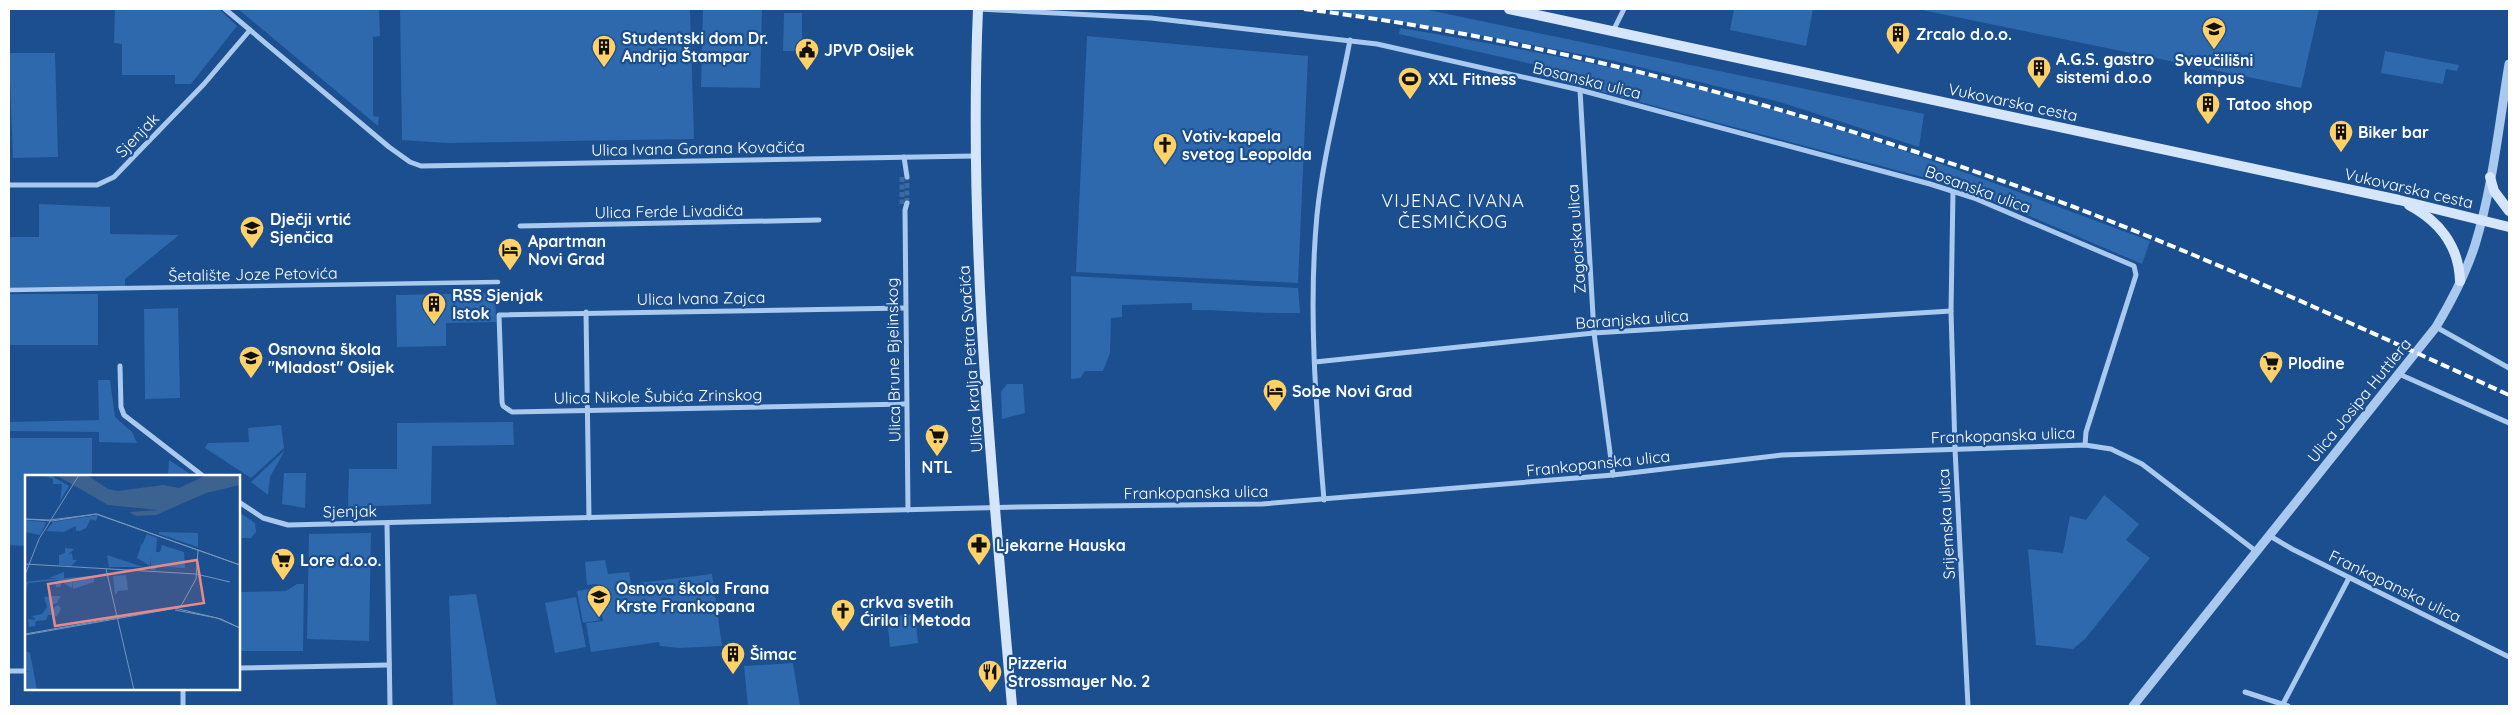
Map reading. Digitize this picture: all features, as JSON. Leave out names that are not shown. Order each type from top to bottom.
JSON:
[{"type":"main road","name":"Ulica kralja Petra Svačića","points":[[978,9],[974,156],[984,381],[1012,706]]},
{"type":"main road","name":"Vukovarska cesta","points":[[1509,9],[2399,200],[2481,219],[2509,228]]},
{"type":"main road","points":[[2490,177],[2494,190],[2509,210]]},
{"type":"main road","points":[[2399,200],[2429,217],[2440,228],[2458,258],[2460,281]]},
{"type":"street","points":[[225,9],[250,30]]},
{"type":"street","name":"Bosanska ulica","points":[[978,9],[1151,18],[1350,40],[1426,54],[1580,90],[1952,191],[2134,266],[2136,271],[2086,432],[2085,445]]},
{"type":"street","points":[[1613,31],[1624,9]]},
{"type":"street","name":"Ulica Ivana Gorana Kovačića","points":[[250,30],[389,147],[410,162],[421,166],[974,156]]},
{"type":"street","name":"Sjenjak","points":[[9,185],[85,185],[106,182],[114,177],[204,84],[250,30]]},
{"type":"street","points":[[1324,500],[1315,362],[1317,215],[1328,144],[1350,40]]},
{"type":"street","name":"Ulica Josipa Huttlera","points":[[2133,706],[2436,327],[2460,281],[2475,245],[2490,177],[2509,64]]},
{"type":"street","name":"Zagorska ulica","points":[[1580,90],[1594,333],[1613,475]]},
{"type":"street","points":[[904,157],[904,175]]},
{"type":"street","name":"Srijemska ulica","points":[[1952,191],[1951,311],[1955,449],[1968,706]]},
{"type":"street","name":"Ulica Brune Bjelinskog","points":[[904,204],[908,510]]},
{"type":"street","name":"Ulica Ferde Livadića","points":[[520,226],[819,220]]},
{"type":"street","name":"Šetalište Joze Petovića","points":[[9,290],[498,282]]},
{"type":"street","name":"Ulica Ivana Zajca","points":[[498,315],[905,308]]},
{"type":"street","name":"Baranjska ulica","points":[[1315,362],[1594,333],[1951,311]]},
{"type":"street","points":[[586,312],[589,518]]},
{"type":"street","name":"Ulica Nikole Šubića Zrinskog","points":[[498,315],[503,406],[507,410],[517,412],[906,404]]},
{"type":"street","points":[[2436,327],[2509,368]]},
{"type":"street","points":[[120,366],[121,407],[124,415],[202,475]]},
{"type":"street","points":[[2398,374],[2509,423]]},
{"type":"street","name":"Frankopanska ulica","points":[[387,524],[995,508],[1262,504],[1613,475],[1782,455],[2085,445],[2117,451],[2142,464],[2256,552]]},
{"type":"street","name":"Sjenjak","points":[[240,503],[263,518],[288,525],[387,524],[390,706]]},
{"type":"street","name":"Frankopanska ulica","points":[[2270,536],[2349,578],[2509,657]]},
{"type":"street","points":[[2245,692],[2286,705],[2349,578]]},
{"type":"street","points":[[240,668],[389,665]]},
{"type":"street","points":[[9,671],[25,671]]},
{"type":"street","points":[[183,690],[183,706]]},
{"type":"shaded area","points":[[115,9],[219,9],[237,26],[191,84],[175,84],[175,75],[122,75],[122,44],[114,43]]},
{"type":"shaded area","points":[[238,9],[379,9],[380,36],[373,37],[373,116],[379,117],[378,126]]},
{"type":"shaded area","points":[[400,9],[690,9],[694,139],[447,143],[402,140]]},
{"type":"shaded area","points":[[703,9],[762,9],[760,88],[701,87]]},
{"type":"shaded area","points":[[1319,9],[1424,9],[1924,114],[1919,147],[1780,102],[1615,61],[1508,40]]},
{"type":"shaded area","points":[[1734,9],[1813,9],[1806,46],[1730,30]]},
{"type":"shaded area","name":"Sveučilišni kampus","points":[[1917,9],[2319,9],[2301,88]]},
{"type":"shaded area","points":[[784,13],[802,13],[802,51],[783,51]]},
{"type":"shaded area","points":[[1400,28],[1590,63],[1730,97],[1823,124],[1917,156],[2150,241],[2142,264],[1985,197],[1930,179],[1557,80],[1559,70],[1399,34]]},
{"type":"shaded area","points":[[1087,36],[1308,56],[1298,283],[1076,272]]},
{"type":"shaded area","points":[[2385,51],[2459,65],[2457,71],[2446,69],[2443,84],[2381,73]]},
{"type":"shaded area","points":[[9,53],[55,53],[58,157],[13,158]]},
{"type":"shaded area","points":[[39,204],[110,207],[110,234],[179,235],[125,279],[125,287],[9,288],[9,237],[39,237]]},
{"type":"shaded area","points":[[1071,276],[1298,288],[1300,313],[1192,310],[1192,303],[1122,305],[1122,317],[1111,318],[1110,353],[1103,371],[1085,371],[1080,378],[1071,379]]},
{"type":"shaded area","points":[[495,293],[496,322],[446,323],[446,346],[397,347],[396,295]]},
{"type":"shaded area","points":[[9,294],[98,294],[98,345],[9,345]]},
{"type":"shaded area","points":[[178,308],[180,398],[145,399],[144,309]]},
{"type":"shaded area","points":[[98,380],[110,380],[115,417],[132,432],[137,443],[99,442],[99,432],[9,431],[9,422],[99,420]]},
{"type":"shaded area","points":[[1007,384],[1023,384],[1025,413],[1002,419],[1001,392]]},
{"type":"shaded area","points":[[513,422],[514,445],[432,446],[431,504],[348,507],[349,469],[397,469],[397,423]]},
{"type":"shaded area","points":[[281,425],[284,448],[251,478],[205,448],[208,443],[249,442],[248,428]]},
{"type":"shaded area","points":[[9,438],[92,438],[92,475],[25,475],[25,546],[9,545]]},
{"type":"shaded area","points":[[285,450],[270,477],[268,495],[251,482]]},
{"type":"shaded area","points":[[169,460],[192,475],[168,475]]},
{"type":"shaded area","points":[[284,473],[306,473],[305,508],[282,504]]},
{"type":"shaded area","points":[[2104,495],[2139,524],[2126,540],[2150,558],[2085,639],[2073,649],[2036,645],[2028,549],[2063,553],[2070,516],[2086,520]]},
{"type":"shaded area","points":[[240,513],[255,523],[256,532],[251,538],[240,538]]},
{"type":"shaded area","points":[[371,533],[369,641],[307,639],[309,534]]},
{"type":"shaded area","points":[[605,560],[608,574],[629,572],[631,584],[712,574],[722,646],[679,648],[660,646],[659,642],[591,652],[586,623],[603,621],[597,584],[587,585],[585,562]]},
{"type":"shaded area","points":[[297,584],[304,584],[303,651],[240,651],[240,592],[286,591]]},
{"type":"shaded area","points":[[594,588],[600,620],[583,623],[577,591]]},
{"type":"shaded area","points":[[476,594],[497,706],[453,706],[449,596]]},
{"type":"shaded area","points":[[576,597],[586,647],[555,653],[545,603]]},
{"type":"shaded area","points":[[915,614],[918,643],[890,647],[887,617]]},
{"type":"shaded area","points":[[793,663],[800,706],[748,706],[744,666]]},
{"type":"tunnel","points":[[902,177],[902,204]]},
{"type":"tunnel","points":[[907,177],[907,203]]},
{"type":"railway","points":[[1304,9],[1452,32],[1599,62],[1745,100],[1915,152],[1997,179],[2105,219],[2308,304],[2509,395]]},
{"type":"place","name":"Sveučilišni kampus","points":[[2214,50]]},
{"type":"place","name":"Zrcalo d.o.o.","points":[[1898,55]]},
{"type":"place","name":"Studentski dom Dr. Andrija Štampar","points":[[604,68]]},
{"type":"place","name":"JPVP Osijek","points":[[807,71]]},
{"type":"place","name":"A.G.S. gastro sistemi d.o.o","points":[[2039,89]]},
{"type":"place","name":"XXL Fitness","points":[[1410,100]]},
{"type":"place","name":"Tatoo shop","points":[[2208,125]]},
{"type":"place","name":"Biker bar","points":[[2341,153]]},
{"type":"place","name":"Votiv-kapela svetog Leopolda","points":[[1165,166]]},
{"type":"place","name":"Dječji vrtić Sjenčica","points":[[252,249]]},
{"type":"place","name":"Apartman Novi Grad","points":[[510,271]]},
{"type":"place","name":"RSS Sjenjak Istok","points":[[434,325]]},
{"type":"place","name":"Osnovna škola ''Mladost'' Osijek","points":[[251,379]]},
{"type":"place","name":"Plodine","points":[[2271,384]]},
{"type":"place","name":"Sobe Novi Grad","points":[[1275,412]]},
{"type":"place","name":"NTL","points":[[937,457]]},
{"type":"place","name":"Ljekarne Hauska","points":[[979,566]]},
{"type":"place","name":"Lore d.o.o.","points":[[283,581]]},
{"type":"place","name":"Osnova škola Frana Krste Frankopana","points":[[599,618]]},
{"type":"place","name":"crkva svetih Ćirila i Metoda","points":[[843,632]]},
{"type":"place","name":"Šimac","points":[[733,675]]},
{"type":"place","name":"Pizzeria Strossmayer No. 2","points":[[990,693]]},
{"type":"district","name":"VIJENAC IVANA ČESMIČKOG","points":[[1453,211]]}]
